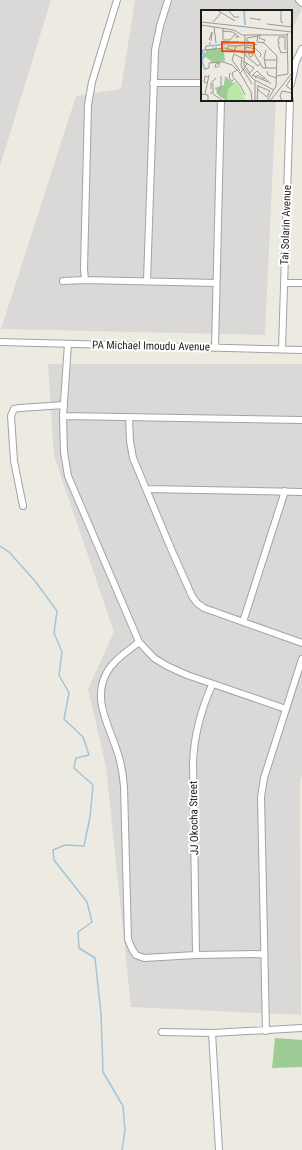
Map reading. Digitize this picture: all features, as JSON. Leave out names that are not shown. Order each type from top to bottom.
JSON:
[{"type":"street","points":[[85,280],[84,261],[88,104],[92,82],[117,0]]},
{"type":"street","points":[[147,280],[155,50],[160,26],[168,0]]},
{"type":"street","points":[[292,79],[296,61],[302,49]]},
{"type":"street","points":[[154,83],[201,83]]},
{"type":"street","points":[[215,348],[220,101]]},
{"type":"street","name":"Tai Solarin Avenue","points":[[282,349],[290,101]]},
{"type":"street","points":[[63,281],[147,280],[216,283]]},
{"type":"street","points":[[284,283],[302,283]]},
{"type":"street","name":"PA Michael Imoudu Avenue","points":[[0,342],[302,350]]},
{"type":"street","points":[[68,344],[63,416],[64,452],[68,476],[95,543],[139,642],[154,658],[186,675],[286,709]]},
{"type":"street","points":[[24,506],[14,461],[11,416],[14,409],[64,405]]},
{"type":"street","points":[[63,416],[302,420]]},
{"type":"street","points":[[129,417],[130,441],[133,458],[172,551],[192,596],[197,603],[204,608],[302,643]]},
{"type":"street","points":[[146,489],[302,492]]},
{"type":"street","points":[[243,622],[285,492]]},
{"type":"street","points":[[139,642],[114,662],[106,674],[101,688],[102,709],[122,768],[124,787],[128,939],[136,955],[144,958],[196,955],[264,954]]},
{"type":"street","points":[[266,1031],[261,797],[264,778],[302,659]]},
{"type":"street","name":"JJ Okocha Street","points":[[196,955],[193,751],[197,726],[204,703],[212,685]]},
{"type":"street","points":[[162,1032],[212,1033],[302,1028]]},
{"type":"street","points":[[212,1033],[219,1150]]},
{"type":"shaded area","points":[[0,0],[51,0],[0,166]]},
{"type":"shaded area","points":[[135,0],[302,0],[302,9],[292,29],[292,10],[201,10],[201,101],[276,101],[265,335],[1,329],[76,96],[121,89]]},
{"type":"shaded area","points":[[48,364],[302,364],[302,776],[300,782],[301,1015],[131,1007],[106,767],[88,689],[114,632],[54,456]]},
{"type":"green space","points":[[275,1038],[302,1040],[302,1067],[272,1068]]},
{"type":"waterway","points":[[0,546],[9,552],[35,581],[57,611],[54,633],[62,652],[59,675],[69,693],[64,719],[83,737],[89,755],[76,758],[74,768],[93,785],[90,817],[84,846],[65,845],[53,850],[54,860],[87,902],[92,922],[78,932],[79,948],[95,958],[101,1014],[103,1072],[123,1106],[125,1130],[122,1150]]}]
